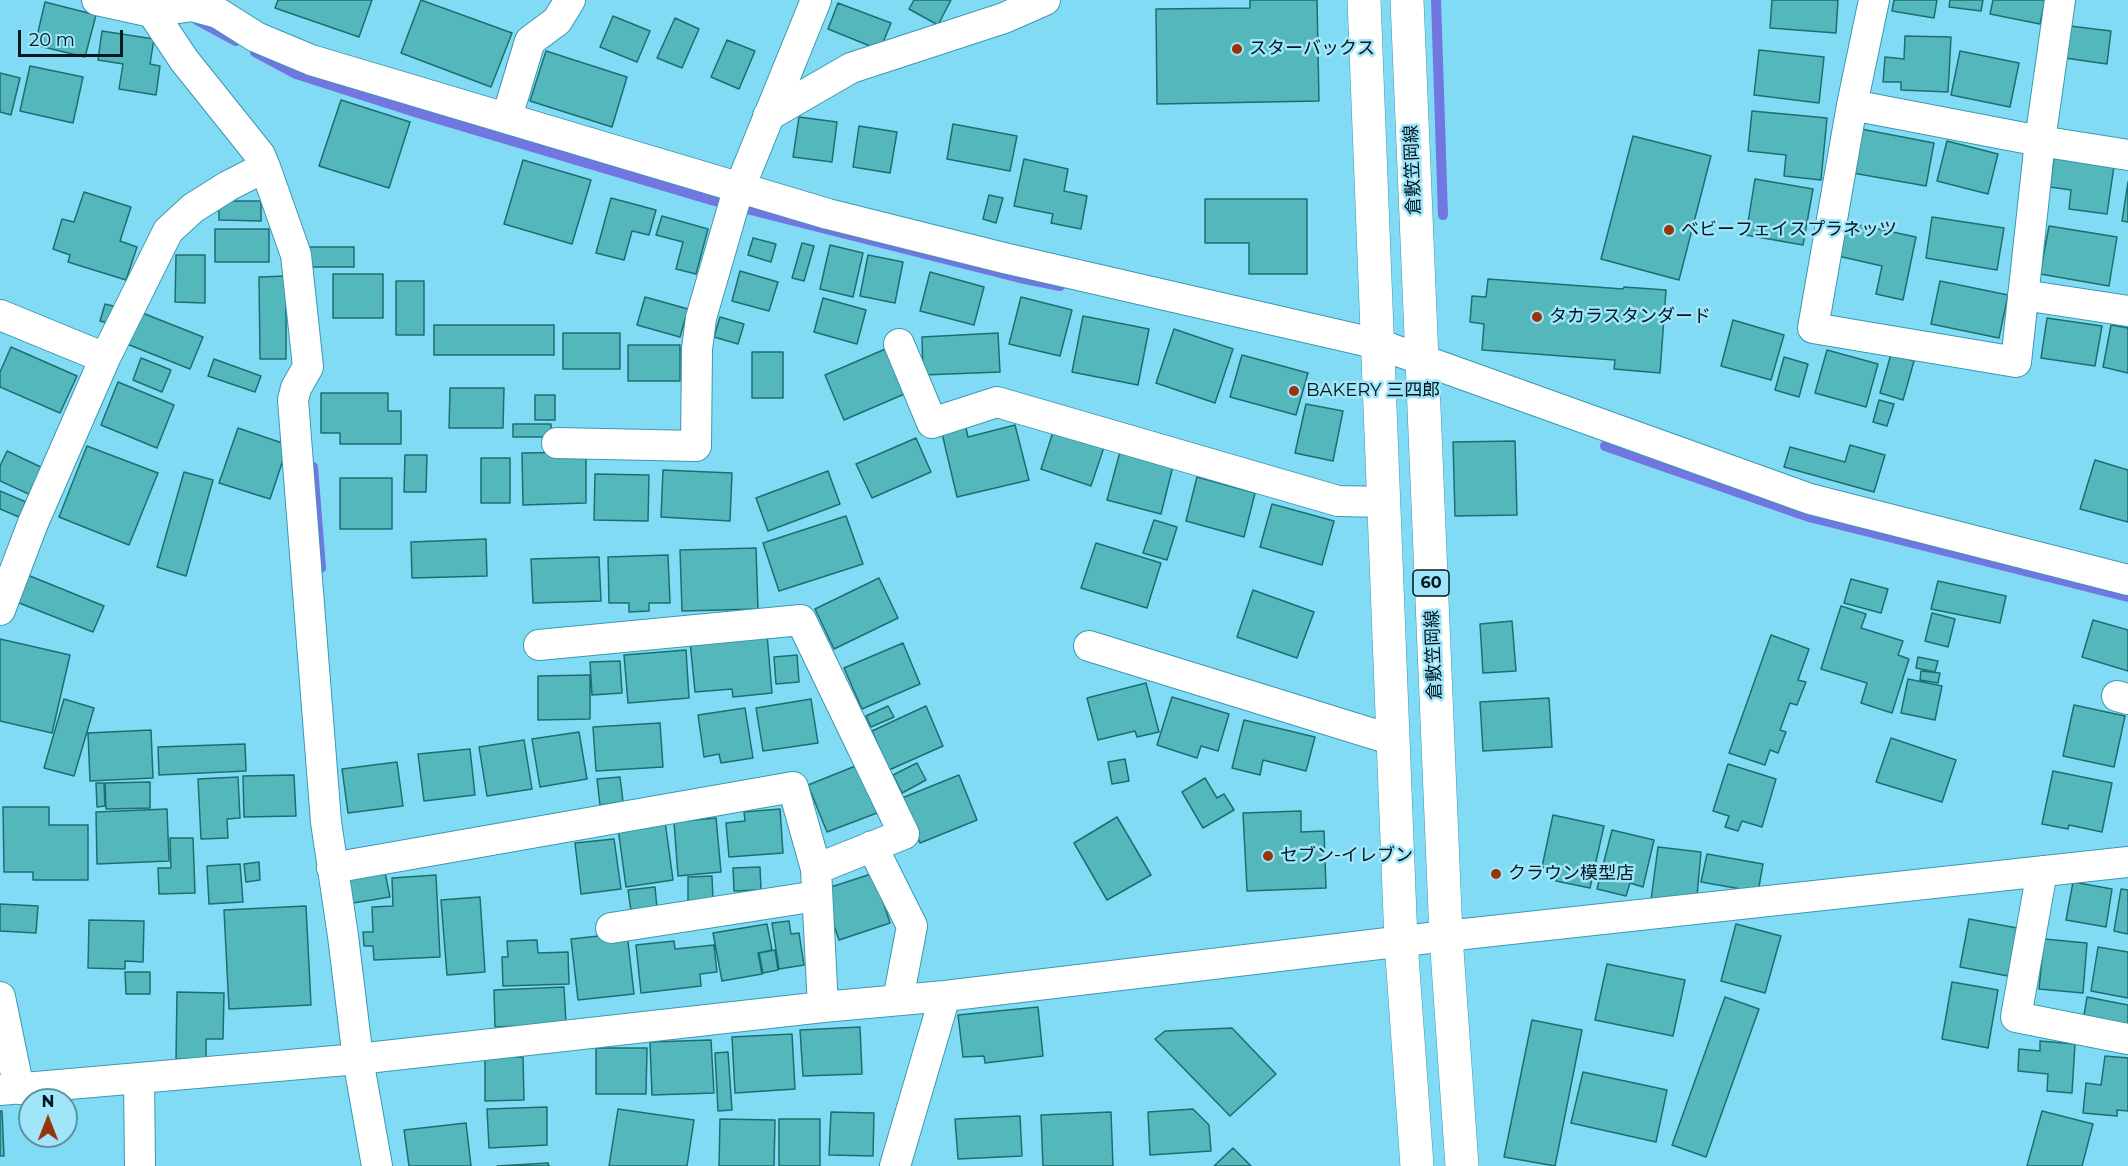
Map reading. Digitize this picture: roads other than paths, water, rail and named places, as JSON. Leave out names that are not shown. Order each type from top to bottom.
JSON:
[{"type":"main road","name":"60","points":[[1364,0],[1401,942],[1417,1166]]},
{"type":"main road","name":"倉敷笠岡線","points":[[1407,0],[1446,936],[1462,1166]]},
{"type":"street","points":[[97,0],[170,10],[218,13],[256,37],[311,60],[507,117],[735,201],[828,214],[1004,258],[1378,344],[1810,499],[2128,580]]},
{"type":"street","points":[[507,117],[530,41],[556,21],[570,0]]},
{"type":"street","points":[[557,443],[696,446],[697,349],[701,318],[735,201],[816,0]]},
{"type":"street","points":[[768,117],[851,68],[1004,18],[1045,0]]},
{"type":"street","points":[[1874,0],[1852,105],[1813,328],[2016,362],[2040,141],[2060,0]]},
{"type":"street","points":[[170,10],[184,60],[260,155],[257,171],[296,255],[308,367],[292,400],[326,822],[340,866],[343,936],[358,1059],[377,1166]]},
{"type":"street","points":[[1852,105],[2040,141],[2128,155]]},
{"type":"street","points":[[0,610],[33,523],[105,358],[168,231],[193,208],[257,171]]},
{"type":"street","points":[[2023,295],[2128,311]]},
{"type":"street","points":[[0,315],[105,358]]},
{"type":"street","points":[[899,344],[932,423],[998,402],[1338,501],[1384,502]]},
{"type":"street","points":[[539,645],[801,620],[904,834],[872,846],[816,883],[611,928]]},
{"type":"street","points":[[1089,646],[1393,741]]},
{"type":"street","points":[[340,866],[793,787],[816,883],[823,1007]]},
{"type":"street","points":[[872,846],[912,926],[897,1000]]},
{"type":"street","points":[[0,997],[9,1090],[358,1059],[823,1007],[945,996],[1446,936],[2128,862]]},
{"type":"street","points":[[2042,871],[2016,1017],[2128,1039]]},
{"type":"street","points":[[895,1166],[945,996]]},
{"type":"street","points":[[139,1078],[140,1166]]},
{"type":"waterway","points":[[1436,0],[1443,215]]},
{"type":"waterway","points":[[197,20],[236,41]]},
{"type":"waterway","points":[[255,52],[296,74],[418,113],[711,200],[1020,278],[1060,286]]},
{"type":"waterway","points":[[1605,446],[1809,517],[2128,597]]},
{"type":"waterway","points":[[313,467],[321,568]]},
{"type":"place","name":"スターバックス","points":[[1237,49]]},
{"type":"place","name":"ベビーフェイスプラネッツ","points":[[1669,230]]},
{"type":"place","name":"タカラスタンダード","points":[[1537,317]]},
{"type":"place","name":"BAKERY 三四郎","points":[[1294,391]]},
{"type":"place","name":"セブン-イレブン","points":[[1268,856]]},
{"type":"place","name":"クラウン模型店","points":[[1496,874]]}]
